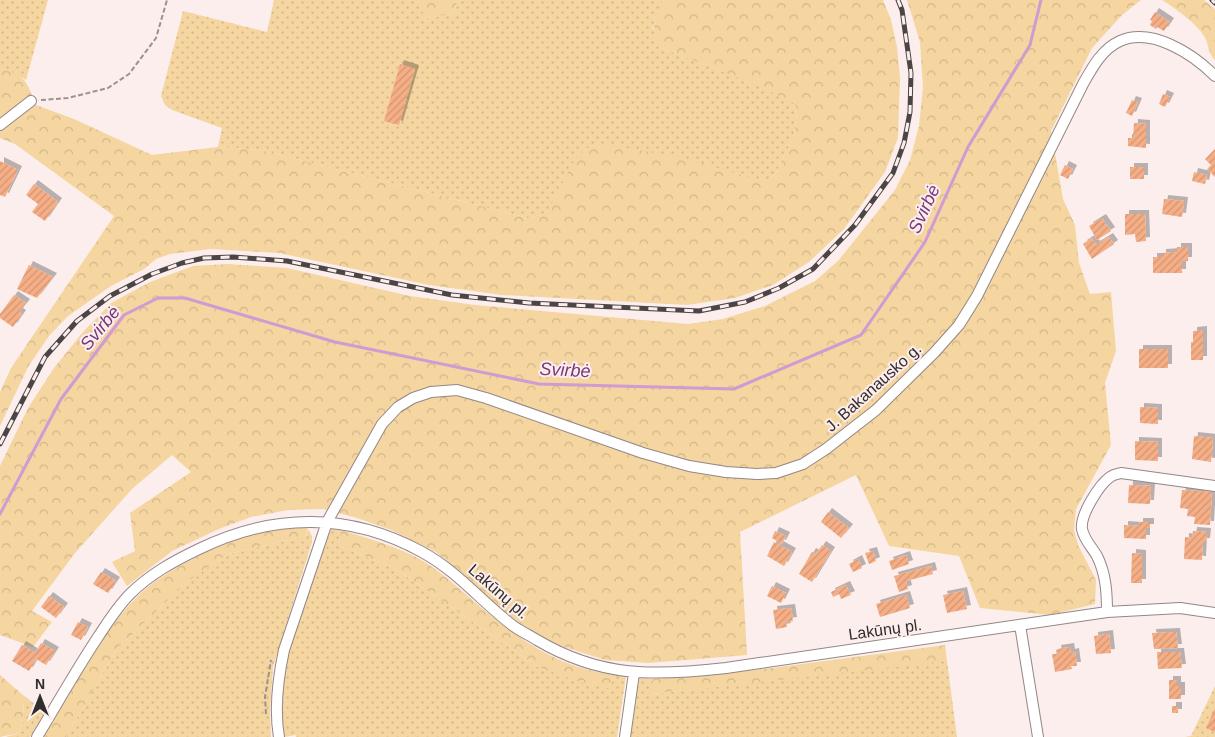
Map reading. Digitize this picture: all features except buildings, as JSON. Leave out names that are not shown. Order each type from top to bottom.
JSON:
[{"type":"street","name":"J. Bakanausko g.","points":[[279,737],[276,704],[279,671],[327,522],[382,424],[398,407],[413,398],[431,392],[457,390],[486,398],[643,453],[689,466],[726,472],[757,474],[776,473],[803,464],[826,449],[876,410],[934,353],[959,325],[977,296],[1083,84],[1097,60],[1108,49],[1119,41],[1133,37],[1147,37],[1166,43],[1191,56],[1215,76]]},
{"type":"street","points":[[0,125],[31,101]]},
{"type":"street","points":[[1107,612],[1107,587],[1103,571],[1097,556],[1082,532],[1082,524],[1092,499],[1102,483],[1112,475],[1121,473],[1215,486]]},
{"type":"street","name":"Lakūnų pl.","points":[[37,737],[84,658],[109,620],[129,595],[144,581],[189,553],[216,540],[260,526],[327,522],[357,527],[390,537],[422,551],[450,569],[513,626],[560,654],[605,668],[634,673],[683,673],[726,668],[1107,612],[1161,608],[1203,610],[1215,613]]},
{"type":"street","points":[[1020,624],[1038,737]]},
{"type":"street","points":[[625,737],[634,673]]},
{"type":"path","points":[[31,101],[68,98],[108,88],[129,74],[156,38],[167,0]]},
{"type":"green space","points":[[0,0],[48,0],[26,80],[9,71],[0,69]]},
{"type":"green space","points":[[274,0],[417,0],[426,18],[453,14],[458,0],[663,0],[653,28],[659,47],[765,88],[795,103],[797,112],[794,136],[775,175],[768,180],[759,180],[587,148],[576,159],[548,211],[538,217],[528,218],[261,150],[218,147],[222,128],[172,110],[165,105],[161,96],[183,11],[267,32]]},
{"type":"green space","points":[[417,0],[458,0],[453,14],[426,18]]},
{"type":"green space","points":[[663,0],[883,0],[891,20],[897,47],[900,78],[898,138],[885,172],[844,229],[809,262],[773,285],[735,298],[687,305],[502,295],[429,285],[279,253],[211,249],[170,254],[156,259],[144,269],[111,286],[68,316],[49,336],[28,367],[0,426],[0,392],[11,368],[114,216],[15,144],[0,138],[0,69],[15,74],[28,85],[36,105],[74,119],[152,155],[218,147],[261,150],[528,218],[538,217],[548,211],[575,159],[587,148],[604,144],[684,158],[759,180],[768,180],[775,175],[794,136],[797,112],[795,104],[764,88],[659,47],[654,30],[656,18]]},
{"type":"green space","points":[[907,0],[1141,0],[1122,15],[1092,48],[1051,131],[1063,199],[1075,225],[1079,263],[1090,294],[1111,292],[1116,351],[1105,383],[1111,445],[1076,509],[1074,530],[1078,545],[1096,580],[1095,604],[1051,615],[980,608],[959,556],[889,546],[856,475],[740,532],[747,655],[649,663],[605,660],[552,643],[511,617],[436,552],[391,530],[323,509],[288,510],[251,517],[219,529],[172,551],[127,586],[112,562],[135,551],[130,513],[191,472],[172,455],[132,489],[75,553],[32,611],[52,622],[33,647],[0,635],[0,466],[28,408],[54,368],[83,332],[111,303],[150,282],[193,266],[228,264],[287,268],[410,296],[475,305],[688,324],[723,319],[765,306],[815,281],[838,261],[895,190],[910,160],[919,126],[923,87],[920,42]]},
{"type":"green space","points":[[1162,0],[1204,0],[1215,9],[1215,60],[1211,55],[1206,39],[1196,26]]},
{"type":"green space","points":[[308,526],[305,538],[228,554],[188,581],[116,650],[66,737],[44,737],[97,647],[122,613],[148,587],[161,577],[219,546],[265,532]]},
{"type":"green space","points":[[308,529],[312,536],[312,542],[273,667],[270,711],[271,737],[66,737],[116,650],[188,581],[228,554],[305,538]]},
{"type":"green space","points":[[331,529],[341,530],[339,546],[394,568],[538,667],[608,688],[616,675],[626,676],[617,737],[296,737],[296,735],[284,737],[281,694],[284,670],[292,641]]},
{"type":"green space","points":[[341,530],[394,547],[423,561],[532,646],[580,667],[616,675],[608,688],[583,683],[538,667],[394,568],[339,546]]},
{"type":"green space","points":[[945,645],[947,661],[651,694],[653,679],[772,668]]},
{"type":"green space","points":[[947,661],[957,737],[630,737],[638,678],[653,679],[652,694]]},
{"type":"green space","points":[[0,675],[23,695],[24,720],[19,733],[0,737]]},
{"type":"green space","points":[[1215,686],[1215,737],[1185,737],[1191,736]]},
{"type":"green space","points":[[23,695],[45,712],[30,737],[6,737],[19,733],[24,720]]},
{"type":"waterway","name":"Svirbė","points":[[0,514],[61,399],[124,315],[158,298],[185,298],[335,342],[539,384],[734,389],[861,335],[925,242],[968,147],[1030,45],[1041,0]]},
{"type":"railway","points":[[0,444],[45,357],[77,321],[110,296],[152,274],[182,263],[204,258],[233,257],[287,261],[452,295],[529,303],[699,311],[745,302],[779,288],[813,269],[855,225],[893,173],[904,143],[910,112],[911,73],[902,10],[898,0]]},
{"type":"railway","points":[[1212,0],[1215,3]]}]
